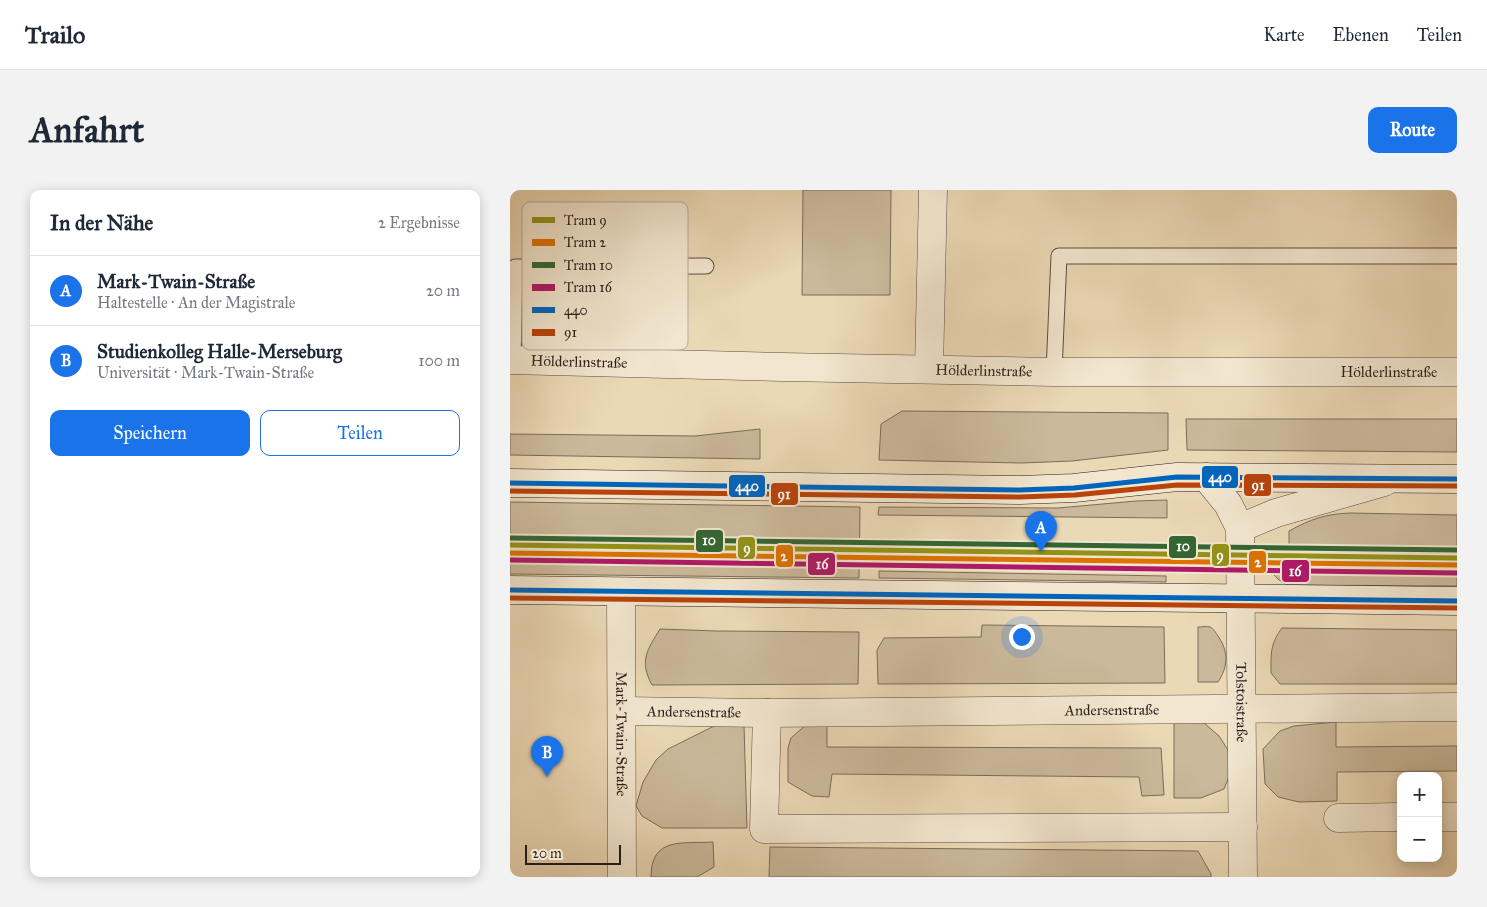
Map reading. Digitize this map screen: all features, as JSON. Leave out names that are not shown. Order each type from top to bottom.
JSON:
[{"type":"street","points":[[929,369],[933,190]]},
{"type":"street","name":"Hölderlinstraße","points":[[512,360],[1054,372],[1457,372]]},
{"type":"street","points":[[510,483],[1020,490],[1074,488],[1178,476],[1457,479]]},
{"type":"street","points":[[1206,477],[1228,504],[1240,528],[1276,513],[1397,478]]},
{"type":"street","name":"Tolstoistraße","points":[[1240,528],[1243,877]]},
{"type":"street","points":[[510,590],[1457,602]]},
{"type":"street","name":"Mark-Twain-Straße","points":[[621,592],[622,877]]},
{"type":"street","name":"Andersenstraße","points":[[622,711],[767,713],[1457,707]]},
{"type":"street","points":[[767,713],[764,828],[1243,827]]},
{"type":"street","points":[[1338,818],[1397,817]]},
{"type":"street","points":[[1442,817],[1457,817]]},
{"type":"lane","points":[[1054,372],[1059,256],[1457,256]]},
{"type":"lane","points":[[688,266],[706,266]]},
{"type":"lane","points":[[512,360],[515,267],[522,267]]},
{"type":"shaded area","points":[[803,190],[891,190],[890,295],[802,295]]},
{"type":"shaded area","points":[[902,411],[1168,413],[1168,450],[1072,461],[1021,463],[879,460],[881,424]]},
{"type":"shaded area","points":[[1186,419],[1457,419],[1457,452],[1187,450]]},
{"type":"shaded area","points":[[760,429],[760,459],[510,455],[510,434],[695,436]]},
{"type":"shaded area","points":[[1167,500],[1167,518],[878,515],[879,507],[1058,508]]},
{"type":"shaded area","points":[[510,502],[860,507],[859,578],[510,574]]},
{"type":"shaded area","points":[[1350,513],[1457,515],[1457,586],[1288,585],[1273,574],[1267,564],[1289,564],[1289,531],[1318,518]]},
{"type":"shaded area","points":[[879,571],[1166,576],[1166,582],[879,578]]},
{"type":"shaded area","points":[[982,625],[1164,627],[1165,683],[878,684],[877,650],[884,638],[981,637]]},
{"type":"shaded area","points":[[1198,627],[1212,628],[1222,642],[1226,659],[1224,671],[1218,682],[1198,682]]},
{"type":"shaded area","points":[[1282,628],[1457,630],[1457,684],[1280,684],[1271,673],[1271,660],[1273,644]]},
{"type":"shaded area","points":[[660,629],[859,632],[858,684],[652,685],[645,662],[651,643]]},
{"type":"shaded area","points":[[739,721],[744,725],[747,828],[662,828],[642,816],[636,806],[643,782],[656,760],[668,749],[712,727]]},
{"type":"shaded area","points":[[1174,721],[1203,722],[1219,736],[1228,750],[1231,772],[1224,789],[1201,798],[1174,798]]},
{"type":"shaded area","points":[[1336,722],[1336,747],[1457,746],[1457,771],[1337,772],[1337,801],[1299,802],[1278,797],[1265,784],[1263,749],[1280,731],[1294,726]]},
{"type":"shaded area","points":[[827,723],[827,747],[1161,748],[1164,795],[1142,796],[1139,777],[832,774],[829,797],[812,796],[788,782],[788,748],[791,738],[807,724]]},
{"type":"shaded area","points":[[713,842],[714,867],[697,877],[651,877],[652,864],[656,855],[663,848],[680,843]]},
{"type":"shaded area","points":[[770,847],[1198,851],[1211,877],[769,877]]},
{"type":"tram line","name":"10","points":[[510,538],[1457,550]]},
{"type":"tram line","name":"9","points":[[510,545],[1457,558]]},
{"type":"tram line","name":"2","points":[[510,553],[1457,565]]},
{"type":"tram line","name":"16","points":[[510,560],[1457,573]]},
{"type":"transit line","name":"440","points":[[510,483],[1020,490],[1074,488],[1177,477],[1457,479]]},
{"type":"transit line","name":"91","points":[[510,491],[1020,497],[1075,495],[1177,485],[1457,486]]},
{"type":"transit line","name":"440","points":[[510,590],[1457,601]]},
{"type":"transit line","name":"91","points":[[510,598],[1457,608]]},
{"type":"place","name":"Mark-Twain-Straße","points":[[1041,552]]},
{"type":"place","name":"Studienkolleg Halle-Merseburg","points":[[547,777]]}]
